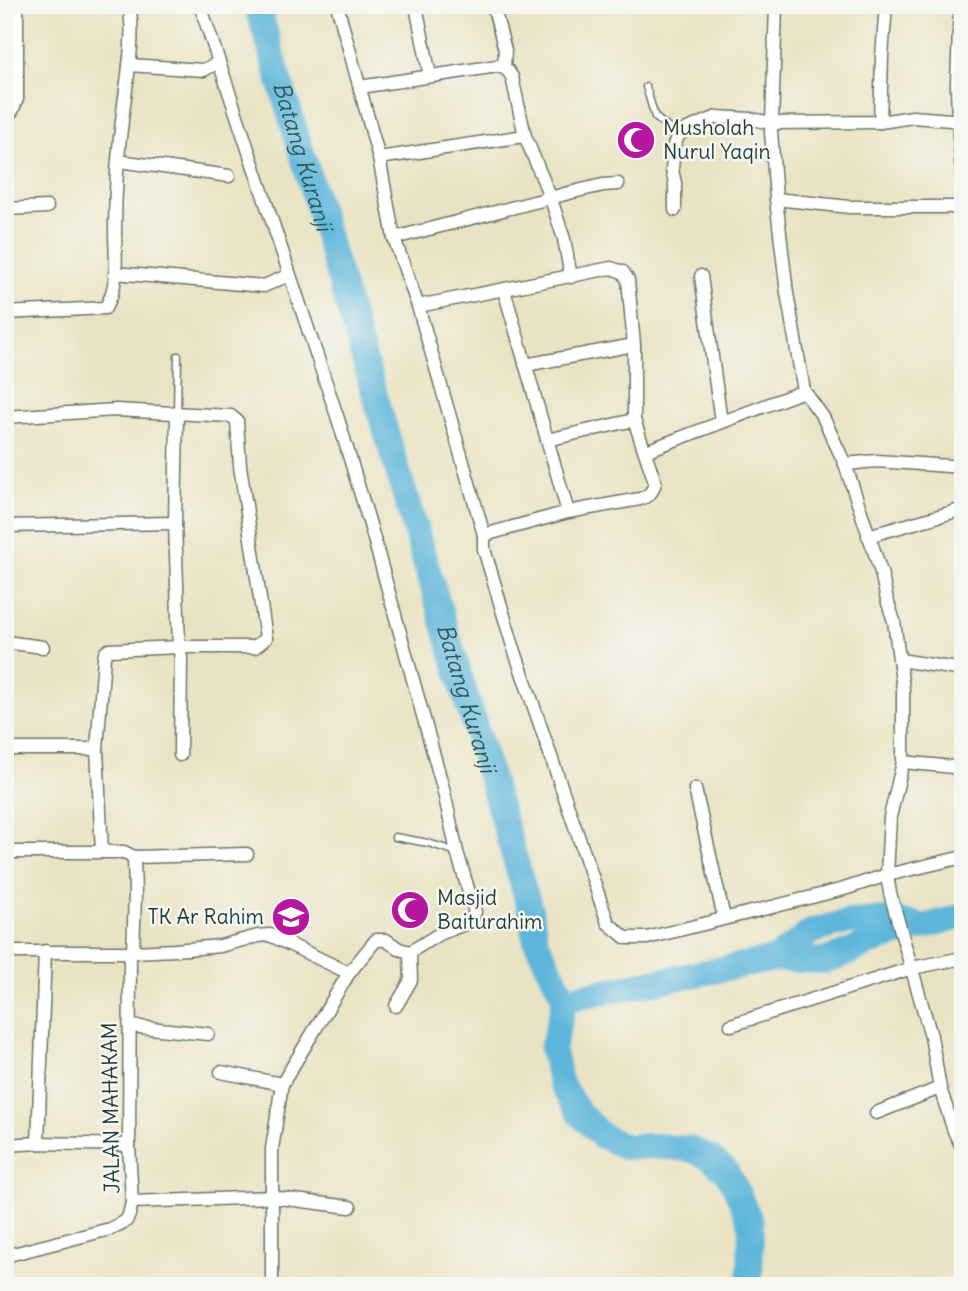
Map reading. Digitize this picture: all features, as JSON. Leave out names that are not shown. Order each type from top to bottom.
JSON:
[{"type":"street","points":[[5,313],[105,308],[113,292],[122,114],[129,65],[131,20],[128,5]]},
{"type":"street","points":[[201,5],[338,419],[443,788],[457,852],[475,912],[470,922],[439,934],[410,952],[399,949],[386,940],[376,940],[349,973],[282,1084],[272,1149],[272,1281],[265,1286]]},
{"type":"street","points":[[337,5],[379,158],[394,238],[418,306],[484,535],[484,549],[512,643],[608,923],[626,938],[647,938],[963,857]]},
{"type":"street","points":[[493,5],[505,50],[504,68]]},
{"type":"street","points":[[776,5],[771,131],[786,293],[804,391],[823,417],[845,464],[881,572],[894,621],[903,689],[904,762],[890,817],[887,875],[931,1036],[940,1088],[961,1141]]},
{"type":"street","points":[[880,122],[886,5]]},
{"type":"street","points":[[960,5],[963,187]]},
{"type":"street","points":[[417,11],[430,76]]},
{"type":"street","points":[[5,117],[12,111],[17,99],[13,13]]},
{"type":"street","points":[[129,65],[204,70],[219,62]]},
{"type":"street","points":[[360,87],[497,66],[509,71],[525,136],[564,239],[571,276]]},
{"type":"street","points":[[675,210],[673,154],[678,136],[684,130],[717,117],[772,123],[880,122],[913,117],[960,121]]},
{"type":"street","points":[[379,158],[525,136]]},
{"type":"street","points":[[119,161],[229,176]]},
{"type":"street","points":[[394,238],[593,187],[618,184]]},
{"type":"street","points":[[776,199],[849,207],[963,206]]},
{"type":"street","points":[[5,209],[47,207]]},
{"type":"street","points":[[418,306],[611,268],[623,272],[628,280],[634,345],[634,420],[655,482],[649,496],[568,512],[484,535]]},
{"type":"street","points":[[115,274],[264,286],[289,275]]},
{"type":"street","points":[[701,276],[721,422]]},
{"type":"street","points":[[504,290],[568,512]]},
{"type":"street","points":[[525,365],[634,345]]},
{"type":"street","points":[[646,451],[804,391]]},
{"type":"street","points":[[5,417],[116,410],[231,416],[237,421],[240,466],[267,635],[265,641],[255,647],[179,647],[106,652],[97,750],[102,852]]},
{"type":"street","points":[[177,414],[175,523],[181,658],[180,755]]},
{"type":"street","points":[[547,440],[634,420]]},
{"type":"street","points":[[845,464],[877,461],[963,467]]},
{"type":"street","points":[[869,536],[960,510]]},
{"type":"street","points":[[5,526],[175,523]]},
{"type":"street","points":[[5,642],[43,647]]},
{"type":"street","points":[[900,660],[963,670]]},
{"type":"street","points":[[5,749],[97,750]]},
{"type":"street","points":[[904,762],[963,768]]},
{"type":"street","points":[[695,789],[724,918]]},
{"type":"street","points":[[5,852],[124,852],[134,857],[247,854]]},
{"type":"street","name":"JALAN MAHAKAM","points":[[5,1256],[110,1229],[126,1221],[132,1202],[129,1145],[134,857]]},
{"type":"street","points":[[5,952],[132,952],[220,946],[270,935],[349,973]]},
{"type":"street","points":[[38,1143],[45,951]]},
{"type":"street","points":[[396,1006],[411,980],[410,952]]},
{"type":"street","points":[[731,1025],[910,963],[963,958]]},
{"type":"street","points":[[130,1026],[208,1034]]},
{"type":"street","points":[[221,1072],[282,1084]]},
{"type":"street","points":[[876,1113],[940,1088]]},
{"type":"street","points":[[5,1145],[129,1145]]},
{"type":"street","points":[[132,1202],[271,1198],[350,1207]]},
{"type":"lane","points":[[646,87],[655,117],[678,136]]},
{"type":"lane","points":[[177,414],[178,356]]},
{"type":"lane","points":[[396,838],[428,842],[457,852]]},
{"type":"waterway","name":"Batang Kuranji","points":[[257,5],[530,909],[536,941],[565,999],[552,1049],[561,1084],[579,1113],[602,1136],[626,1147],[690,1149],[710,1158],[726,1171],[751,1223],[750,1286]]},
{"type":"waterway","points":[[565,999],[775,959],[823,961],[877,940],[963,916]]},
{"type":"waterway","points":[[775,959],[813,931],[847,922],[880,920],[914,924]]},
{"type":"place","name":"Musholah Nurul Yaqin","points":[[636,140]]},
{"type":"place","name":"Masjid Baiturahim","points":[[410,910]]},
{"type":"place","name":"TK Ar Rahim","points":[[291,917]]}]
